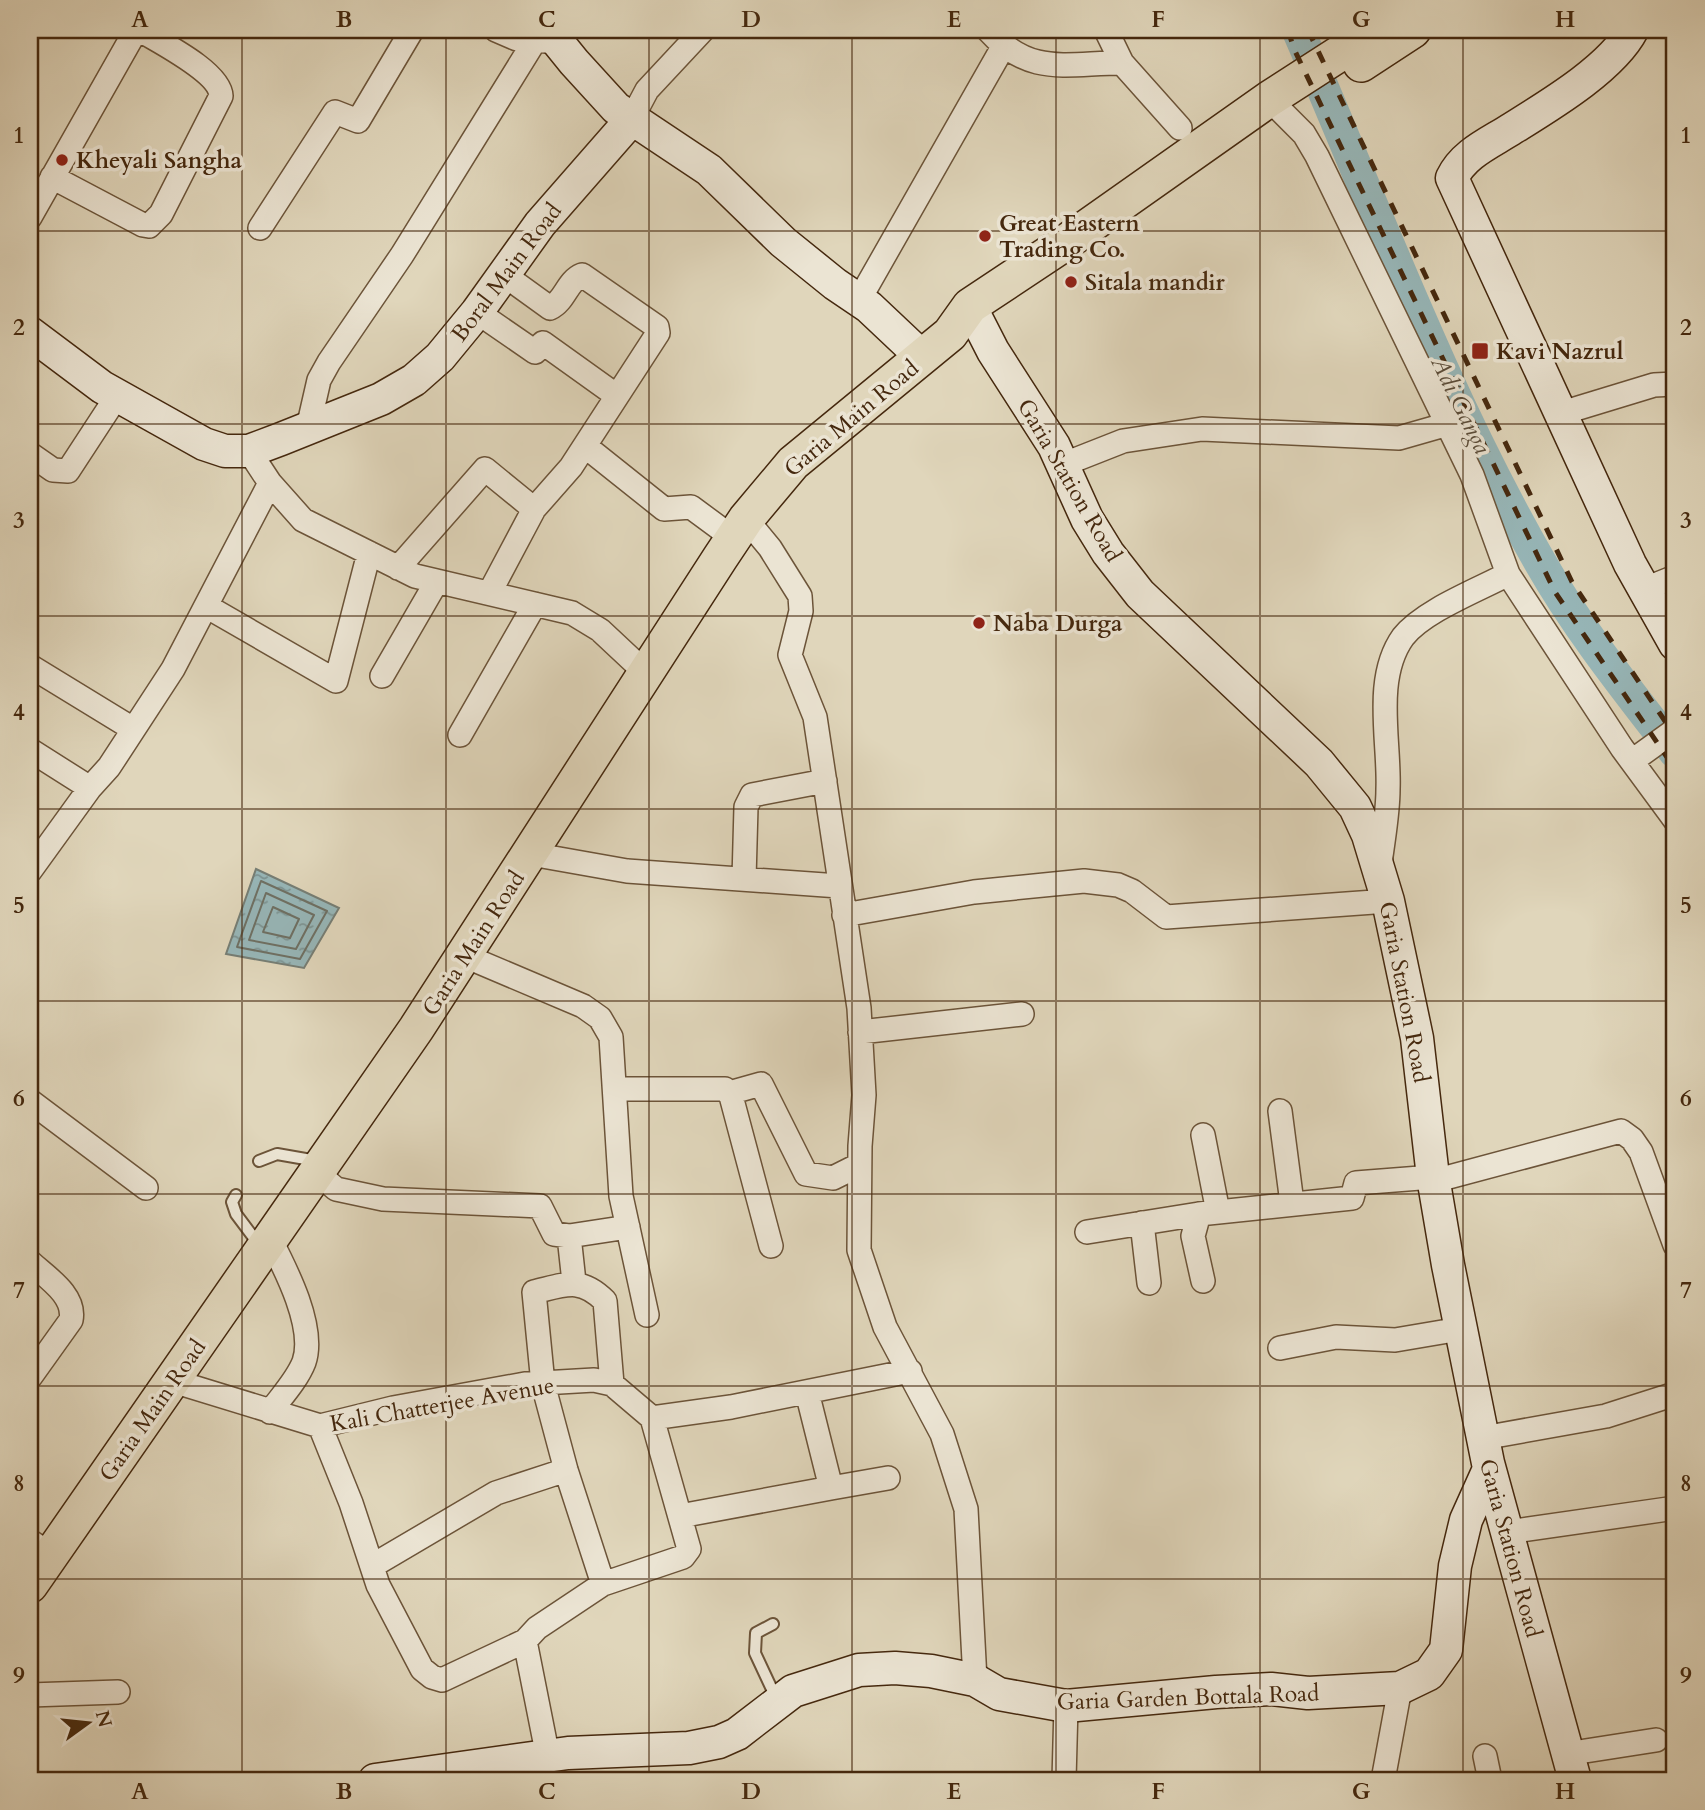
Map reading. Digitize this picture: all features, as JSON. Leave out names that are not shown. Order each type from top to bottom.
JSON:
[{"type":"main road","points":[[1632,30],[1624,44],[1592,72],[1526,120],[1460,161],[1452,178],[1630,564],[1675,644]]},
{"type":"main road","name":"Garia Main Road","points":[[30,1586],[40,1548],[173,1381],[265,1243],[465,956],[739,529],[793,463],[1062,245],[1388,34]]},
{"type":"main road","points":[[548,37],[616,108],[709,170],[783,242],[859,300],[922,357]]},
{"type":"main road","name":"Boral Main Road","points":[[30,333],[117,396],[204,444],[225,452],[249,451],[381,399],[414,380],[440,357],[477,312],[540,224],[631,120]]},
{"type":"main road","name":"Garia Station Road","points":[[967,322],[1033,410],[1087,519],[1140,594],[1319,763],[1355,807],[1380,869],[1417,1038],[1434,1179],[1460,1328],[1486,1453],[1508,1532],[1517,1577],[1571,1767]]},
{"type":"main road","points":[[1400,1688],[1429,1674],[1446,1650],[1455,1566],[1465,1520],[1486,1453]]},
{"type":"main road","name":"Garia Garden Bottala Road","points":[[375,1780],[548,1757],[689,1748],[719,1742],[737,1734],[793,1691],[859,1670],[895,1668],[931,1671],[975,1680],[999,1694],[1066,1706],[1216,1692],[1400,1688]]},
{"type":"street","points":[[30,217],[52,177],[138,30],[212,76],[220,89],[221,96],[161,214],[149,226],[52,177]]},
{"type":"street","points":[[260,228],[335,112],[358,121],[412,30]]},
{"type":"street","points":[[496,30],[517,40],[548,37]]},
{"type":"street","points":[[631,120],[647,90],[703,30]]},
{"type":"street","points":[[1106,30],[1122,63],[1180,128]]},
{"type":"street","points":[[308,428],[319,380],[329,362],[548,37]]},
{"type":"street","points":[[859,300],[996,38],[1033,63],[1061,67],[1122,63]]},
{"type":"street","points":[[1277,107],[1304,134],[1317,156],[1472,475],[1508,574],[1632,761],[1675,820]]},
{"type":"street","points":[[490,592],[534,509],[585,446],[654,342],[657,327],[582,275],[576,277],[556,305],[550,308],[503,274]]},
{"type":"street","points":[[477,312],[535,352],[543,343],[617,396]]},
{"type":"street","points":[[1562,413],[1665,384],[1675,364]]},
{"type":"street","points":[[30,454],[53,470],[68,471],[117,396]]},
{"type":"street","points":[[1062,465],[1123,441],[1202,429],[1399,438],[1448,424]]},
{"type":"street","points":[[585,446],[664,509],[691,507],[739,529],[770,548],[800,596],[801,611],[790,655],[815,717],[860,1032],[864,1094],[859,1165],[859,1250],[885,1327],[942,1434],[966,1510],[975,1680]]},
{"type":"street","points":[[249,451],[270,483],[303,520],[415,576],[572,613],[600,630],[647,674]]},
{"type":"street","points":[[398,568],[485,468],[534,509]]},
{"type":"street","points":[[30,871],[90,788],[109,767],[173,669],[270,483]]},
{"type":"street","points":[[206,606],[336,681],[369,553]]},
{"type":"street","points":[[1380,869],[1388,790],[1386,679],[1393,656],[1404,637],[1419,622],[1508,574]]},
{"type":"street","points":[[1644,589],[1675,577]]},
{"type":"street","points":[[382,676],[437,581]]},
{"type":"street","points":[[460,735],[535,604]]},
{"type":"street","points":[[30,666],[133,729]]},
{"type":"street","points":[[1632,761],[1675,730]]},
{"type":"street","points":[[30,750],[90,788]]},
{"type":"street","points":[[744,879],[746,807],[751,795],[825,781]]},
{"type":"street","points":[[531,854],[627,871],[839,886]]},
{"type":"street","points":[[844,915],[974,892],[1067,881],[1118,886],[1132,891],[1149,907],[1166,917],[1388,901]]},
{"type":"street","points":[[465,956],[583,1006],[600,1018],[611,1037],[621,1196],[647,1315]]},
{"type":"street","points":[[860,1032],[1022,1014]]},
{"type":"street","points":[[729,1093],[761,1084],[806,1174],[833,1178],[859,1165]]},
{"type":"street","points":[[615,1089],[725,1089],[729,1093],[771,1246]]},
{"type":"street","points":[[30,1101],[146,1188]]},
{"type":"street","points":[[1280,1111],[1292,1203]]},
{"type":"street","points":[[1087,1232],[1208,1213],[1352,1198],[1356,1183],[1434,1179],[1621,1131],[1632,1139],[1641,1152],[1675,1245]]},
{"type":"street","points":[[1203,1136],[1208,1213],[1193,1236],[1203,1281]]},
{"type":"street","points":[[318,1167],[336,1189],[383,1199],[540,1206],[554,1234],[569,1236],[628,1227]]},
{"type":"street","points":[[1142,1223],[1149,1283]]},
{"type":"street","points":[[569,1236],[573,1282]]},
{"type":"street","points":[[265,1243],[296,1289],[305,1341],[305,1360],[270,1412]]},
{"type":"street","points":[[30,1262],[63,1293],[72,1312],[71,1320],[30,1376]]},
{"type":"street","points":[[320,1426],[351,1503],[372,1566],[422,1669],[432,1677],[442,1680],[525,1641],[537,1628],[603,1584],[683,1557],[689,1549],[652,1418],[612,1384],[605,1301],[595,1291],[573,1282],[534,1292],[543,1384],[566,1470],[603,1584]]},
{"type":"street","points":[[1280,1348],[1336,1337],[1395,1340],[1460,1328]]},
{"type":"street","points":[[652,1418],[807,1392],[910,1371]]},
{"type":"street","name":"Kali Chatterjee Avenue","points":[[173,1381],[320,1426],[393,1408],[525,1384],[594,1380],[612,1384]]},
{"type":"street","points":[[807,1392],[831,1488]]},
{"type":"street","points":[[1486,1453],[1675,1394]]},
{"type":"street","points":[[372,1566],[496,1493],[566,1470]]},
{"type":"street","points":[[680,1516],[888,1478]]},
{"type":"street","points":[[1508,1532],[1675,1508]]},
{"type":"street","points":[[525,1641],[548,1757]]},
{"type":"street","points":[[1383,1780],[1400,1688]]},
{"type":"street","points":[[30,1695],[118,1692]]},
{"type":"street","points":[[1064,1780],[1066,1706]]},
{"type":"street","points":[[1571,1767],[1656,1740]]},
{"type":"street","points":[[1485,1756],[1490,1780]]},
{"type":"lane","points":[[259,1161],[277,1154],[318,1167]]},
{"type":"lane","points":[[236,1195],[232,1202],[236,1214],[265,1243]]},
{"type":"lane","points":[[773,1624],[756,1633],[755,1653],[778,1703]]},
{"type":"water","points":[[256,869],[339,908],[304,968],[226,954]]},
{"type":"waterway","name":"Adi Ganga","points":[[1298,30],[1441,366],[1505,498],[1571,611],[1675,752]]},
{"type":"railway","points":[[1288,30],[1294,49],[1555,592],[1675,769]]},
{"type":"railway","points":[[1308,30],[1572,582],[1675,736]]},
{"type":"place","name":"Kheyali Sangha","points":[[62,160]]},
{"type":"place","name":"Great Eastern Trading Co.","points":[[985,236]]},
{"type":"place","name":"Sitala mandir","points":[[1071,282]]},
{"type":"place","name":"Kavi Nazrul","points":[[1480,351]]},
{"type":"place","name":"Naba Durga","points":[[979,623]]}]
